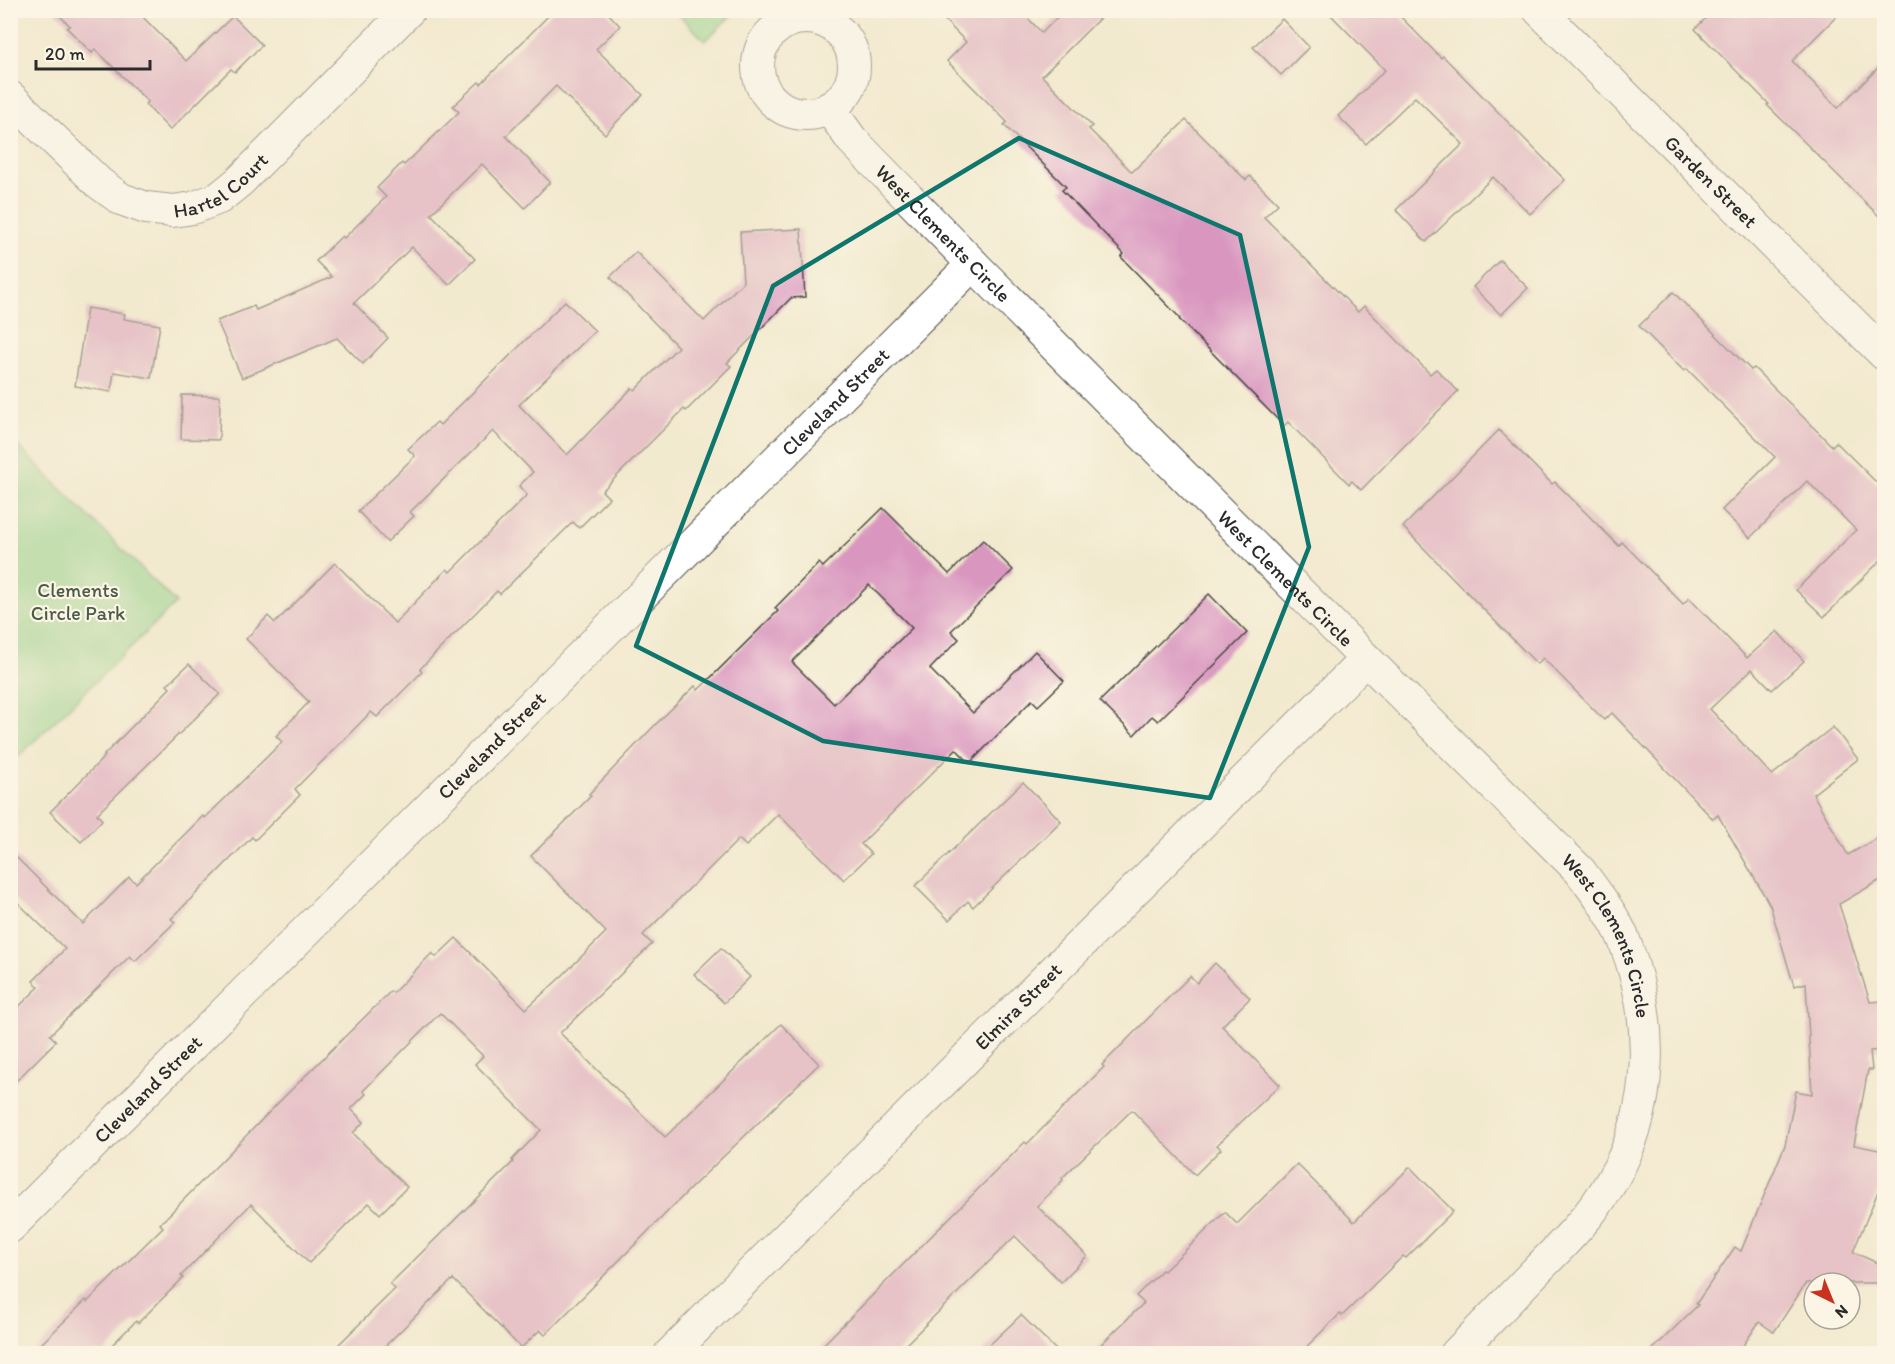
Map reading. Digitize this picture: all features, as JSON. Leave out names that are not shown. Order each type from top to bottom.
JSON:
[{"type":"street","name":"Hartel Court","points":[[10,97],[99,183],[121,199],[146,208],[174,211],[193,208],[219,198],[240,181],[409,10]]},
{"type":"street","name":"Garden Street","points":[[1539,10],[1884,354]]},
{"type":"street","name":"West Clements Circle","points":[[829,108],[852,140],[973,264],[1580,871],[1601,898],[1624,939],[1641,993],[1646,1028],[1646,1062],[1642,1093],[1637,1119],[1626,1151],[1611,1182],[1577,1228],[1456,1353]]},
{"type":"street","name":"Cleveland Street","points":[[10,1227],[973,264]]},
{"type":"street","name":"Elmira Street","points":[[670,1353],[1366,659]]},
{"type":"highlighted area","points":[[1019,138],[1240,235],[1309,547],[1210,798],[823,741],[636,646],[773,286]]},
{"type":"green space","points":[[675,11],[736,11],[705,41]]},
{"type":"green space","name":"Clements Circle Park","points":[[11,439],[176,603],[11,764]]},
{"type":"building","points":[[54,10],[136,10],[186,61],[233,16],[262,45],[235,72],[231,69],[170,130],[145,104],[148,102],[95,49],[92,53],[67,28],[70,26]]},
{"type":"building","points":[[554,10],[605,10],[620,26],[596,49],[643,95],[605,134],[556,86],[506,136],[550,182],[525,208],[482,164],[431,214],[475,259],[449,285],[412,247],[354,303],[388,338],[363,364],[337,338],[242,378],[217,321],[254,306],[256,310],[332,277],[316,261],[342,236],[344,238],[386,197],[377,188],[459,112],[453,106],[479,82],[481,84]]},
{"type":"building","points":[[935,10],[1020,10],[1042,33],[1064,10],[1108,10],[1042,76],[1092,126],[1089,129],[1132,172],[1186,120],[1246,180],[1250,176],[1278,204],[1264,217],[1358,312],[1364,306],[1430,374],[1436,369],[1458,391],[1361,490],[1352,481],[1349,484],[1288,422],[1284,426],[1179,319],[1121,257],[1124,254],[1062,190],[1066,187],[1004,125],[1007,122],[947,61],[966,42]]},
{"type":"building","points":[[1326,10],[1394,10],[1441,58],[1443,56],[1565,180],[1530,214],[1493,177],[1426,242],[1396,210],[1463,144],[1415,97],[1366,144],[1338,116],[1385,70]]},
{"type":"building","points":[[1714,10],[1843,10],[1792,61],[1838,108],[1884,62],[1884,221],[1767,105],[1769,104],[1695,29]]},
{"type":"building","points":[[1282,19],[1309,47],[1281,75],[1253,47]]},
{"type":"building","points":[[801,229],[805,297],[791,298],[727,363],[731,366],[686,411],[684,409],[602,491],[609,498],[579,528],[573,522],[500,594],[497,591],[420,669],[422,672],[377,717],[371,712],[295,789],[300,795],[255,840],[252,837],[171,919],[175,922],[135,961],[130,956],[50,1035],[56,1041],[10,1087],[10,1015],[39,987],[33,981],[65,949],[10,895],[10,851],[83,924],[129,877],[136,883],[282,742],[276,736],[309,702],[246,639],[268,616],[275,623],[335,563],[395,623],[447,569],[450,572],[527,495],[519,486],[533,472],[493,431],[410,512],[414,516],[387,542],[358,511],[415,456],[408,449],[437,422],[440,425],[565,301],[595,331],[519,405],[567,455],[632,388],[635,390],[678,347],[610,277],[636,252],[704,321],[743,282],[740,232]]},
{"type":"building","points":[[1500,260],[1528,288],[1501,315],[1473,287]]},
{"type":"building","points":[[1673,292],[1751,370],[1754,368],[1832,446],[1836,442],[1884,490],[1884,559],[1824,617],[1796,590],[1856,530],[1807,481],[1750,538],[1722,510],[1775,457],[1687,369],[1684,371],[1639,326]]},
{"type":"building","points":[[87,308],[125,314],[124,319],[160,325],[151,378],[114,372],[111,392],[75,386]]},
{"type":"building","points":[[182,395],[220,396],[219,440],[181,439]]},
{"type":"building","points":[[1499,430],[1552,484],[1555,482],[1619,546],[1622,542],[1683,604],[1689,598],[1747,658],[1777,631],[1804,661],[1772,690],[1752,669],[1710,709],[1772,775],[1833,727],[1858,759],[1813,794],[1848,855],[1884,834],[1884,878],[1839,904],[1870,1002],[1884,1001],[1884,1050],[1870,1051],[1872,1070],[1868,1070],[1854,1145],[1884,1151],[1884,1177],[1853,1252],[1884,1266],[1884,1283],[1862,1283],[1862,1271],[1802,1271],[1802,1289],[1774,1332],[1759,1322],[1738,1353],[1649,1353],[1698,1305],[1696,1304],[1735,1247],[1741,1251],[1785,1145],[1796,1091],[1812,1094],[1806,983],[1794,986],[1770,905],[1718,815],[1713,819],[1612,713],[1604,720],[1543,658],[1537,664],[1403,527]]},
{"type":"building","points":[[883,508],[949,574],[983,540],[1013,570],[951,631],[959,639],[930,669],[973,713],[1035,651],[1064,681],[1038,706],[1032,700],[970,763],[956,749],[861,844],[871,854],[844,880],[778,814],[746,846],[739,839],[643,935],[652,944],[560,1033],[665,1137],[781,1024],[819,1064],[693,1186],[545,1335],[540,1330],[521,1348],[453,1279],[378,1353],[330,1353],[395,1289],[390,1284],[513,1162],[512,1160],[541,1130],[475,1064],[483,1056],[440,1013],[363,1091],[366,1094],[351,1109],[364,1122],[353,1133],[407,1187],[380,1214],[369,1203],[309,1263],[251,1204],[181,1276],[183,1278],[104,1353],[32,1353],[163,1227],[160,1224],[283,1098],[432,953],[436,957],[456,938],[526,1009],[562,976],[606,932],[531,856],[591,796],[589,794],[655,725],[695,686],[698,690],[778,611],[775,608],[819,563],[823,567]],"holes":[[[869,585],[912,628],[834,704],[792,662]]]},
{"type":"building","points":[[1209,594],[1247,633],[1158,721],[1152,716],[1134,735],[1100,701]]},
{"type":"building","points":[[189,664],[220,694],[97,814],[102,820],[81,842],[50,812],[170,688],[167,685]]},
{"type":"building","points":[[1023,782],[1061,821],[973,907],[968,901],[949,920],[915,886]]},
{"type":"building","points":[[721,948],[750,977],[724,1003],[694,974]]},
{"type":"building","points":[[1215,963],[1250,998],[1222,1026],[1280,1085],[1217,1145],[1221,1149],[1195,1175],[1132,1110],[1062,1178],[1063,1180],[1037,1206],[1087,1256],[1061,1282],[1015,1236],[897,1353],[815,1353],[1025,1142],[1027,1144],[1104,1067],[1102,1065],[1190,976],[1197,983]]},
{"type":"building","points":[[1297,1164],[1354,1222],[1410,1167],[1453,1211],[1406,1258],[1403,1256],[1342,1316],[1340,1314],[1300,1353],[1092,1353],[1144,1303],[1136,1296],[1162,1270],[1164,1271],[1225,1212],[1237,1224]]},
{"type":"building","points":[[1021,1315],[1059,1353],[981,1353]]}]
